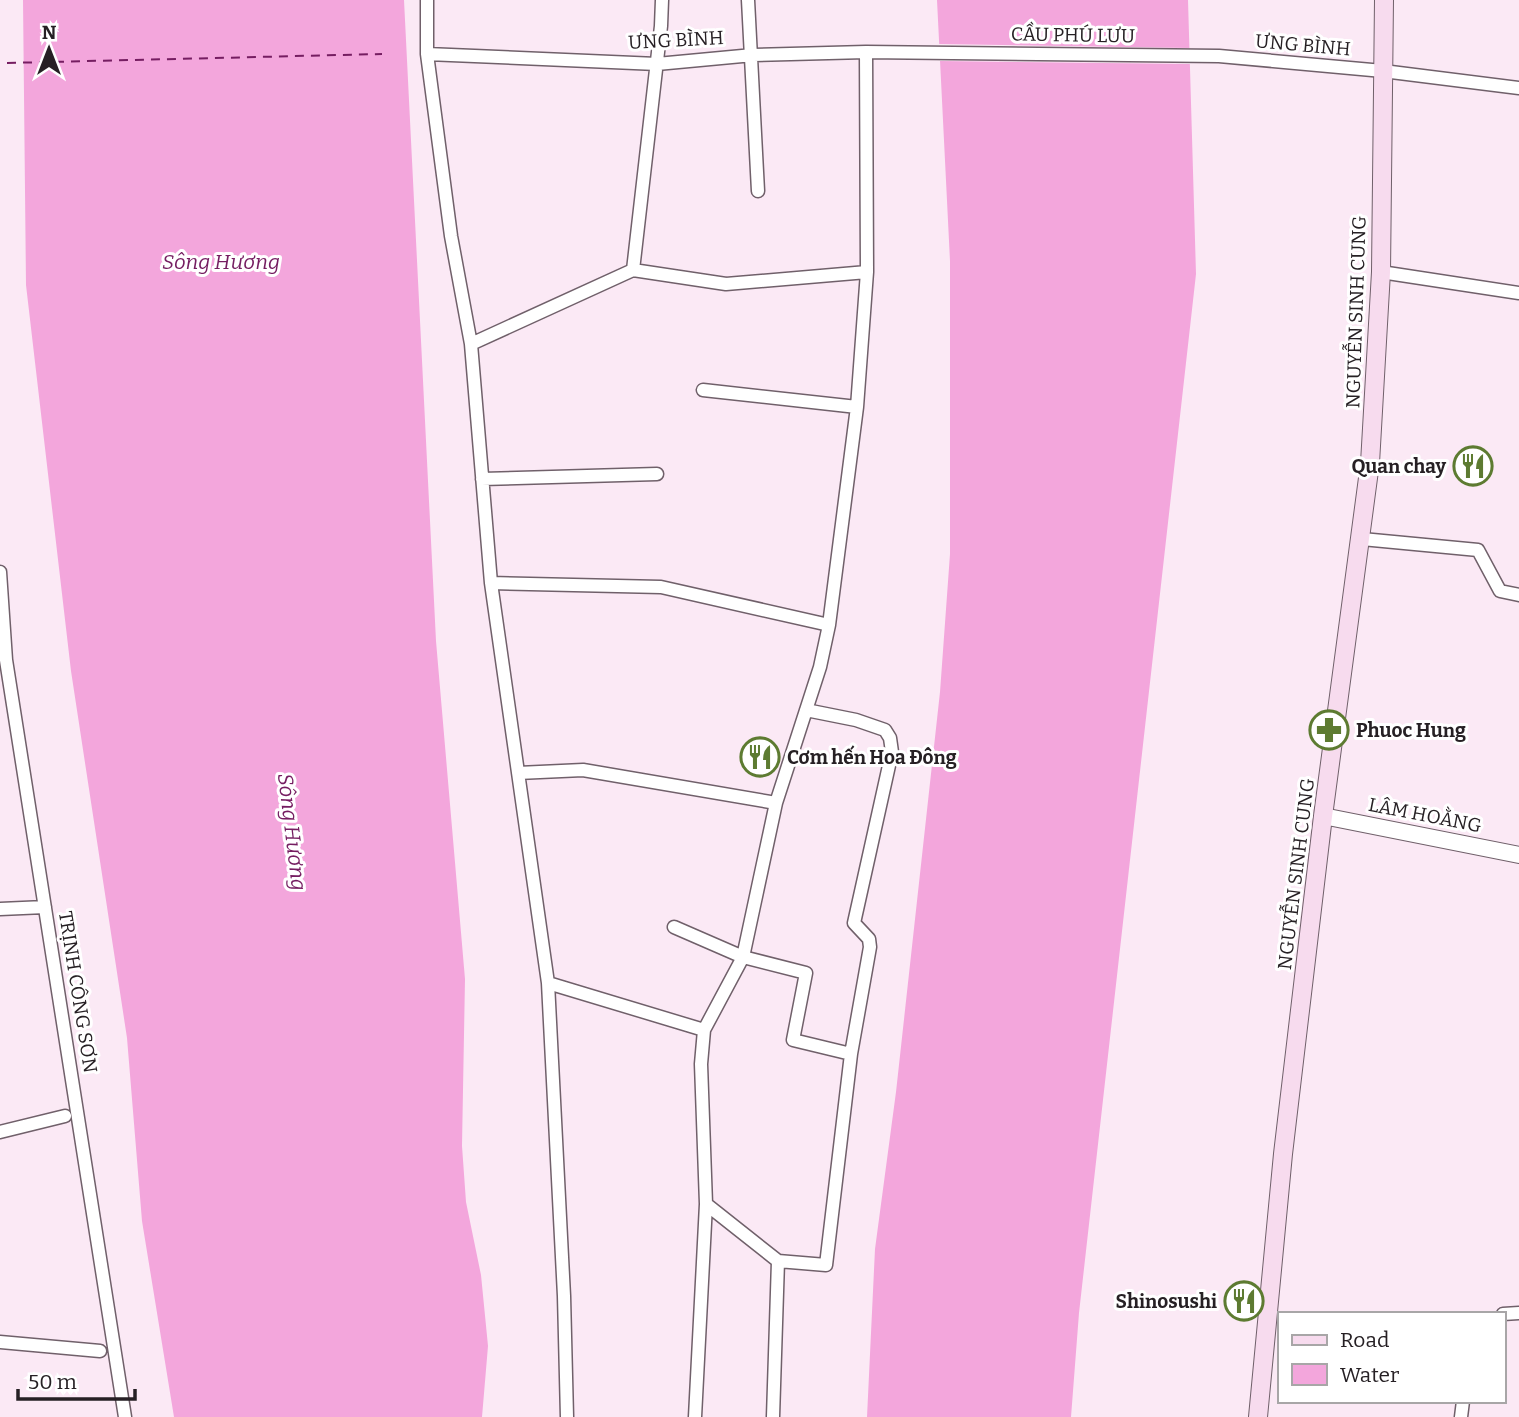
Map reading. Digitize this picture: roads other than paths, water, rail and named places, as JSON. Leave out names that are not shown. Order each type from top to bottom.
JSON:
[{"type":"main road","name":"NGUYỄN SINH CUNG","points":[[1258,1417],[1273,1333],[1283,1154],[1323,817],[1370,463],[1381,272],[1384,0]]},
{"type":"street","points":[[427,0],[427,54],[451,236],[471,344],[491,583],[548,982],[564,1296],[567,1417]]},
{"type":"street","points":[[633,270],[662,0]]},
{"type":"street","points":[[748,0],[758,191]]},
{"type":"street","points":[[695,1417],[706,1204],[701,1064],[704,1030],[743,957],[776,803],[820,667],[829,625],[857,407],[867,272],[866,52]]},
{"type":"street","name":"ƯNG BÌNH","points":[[427,54],[657,64],[752,55],[928,52]]},
{"type":"street","name":"CẦU PHÚ LƯU","points":[[928,52],[1219,56]]},
{"type":"street","name":"ƯNG BÌNH","points":[[1219,56],[1383,71],[1519,88]]},
{"type":"street","points":[[471,344],[633,270],[726,284],[867,272]]},
{"type":"street","points":[[1381,272],[1519,293]]},
{"type":"street","points":[[703,390],[857,407]]},
{"type":"street","points":[[482,479],[657,474]]},
{"type":"street","points":[[1362,539],[1478,550],[1500,592],[1519,595]]},
{"type":"street","name":"TRỊNH CÔNG SƠN","points":[[0,572],[3,660],[45,906],[125,1417]]},
{"type":"street","points":[[491,583],[661,587],[829,625]]},
{"type":"street","points":[[706,1204],[778,1261],[826,1265],[851,1054],[870,947],[869,939],[853,923],[892,752],[890,738],[885,730],[856,720],[806,710]]},
{"type":"street","points":[[517,773],[583,769],[776,803]]},
{"type":"street","name":"LÂM HOẰNG","points":[[1323,817],[1519,855]]},
{"type":"street","points":[[0,909],[45,906]]},
{"type":"street","points":[[674,927],[743,957],[806,973],[793,1040],[851,1054]]},
{"type":"street","points":[[548,982],[704,1030]]},
{"type":"street","points":[[0,1132],[65,1116]]},
{"type":"street","points":[[772,1417],[778,1261]]},
{"type":"street","points":[[0,1342],[100,1351]]},
{"type":"water","name":"Sông Hương","points":[[23,0],[404,0],[436,641],[465,979],[462,1146],[466,1202],[481,1275],[488,1346],[482,1417],[174,1417],[142,1221],[127,1038],[71,671],[26,285]]},
{"type":"water","points":[[937,0],[1188,0],[1196,274],[1079,1313],[1071,1417],[867,1417],[875,1249],[896,1092],[940,692],[950,554],[950,261]]},
{"type":"place","name":"Quan chay","points":[[1473,466]]},
{"type":"place","name":"Phuoc Hung","points":[[1329,730]]},
{"type":"place","name":"Cơm hến Hoa Đông","points":[[760,757]]},
{"type":"place","name":"Shinosushi","points":[[1244,1301]]}]
